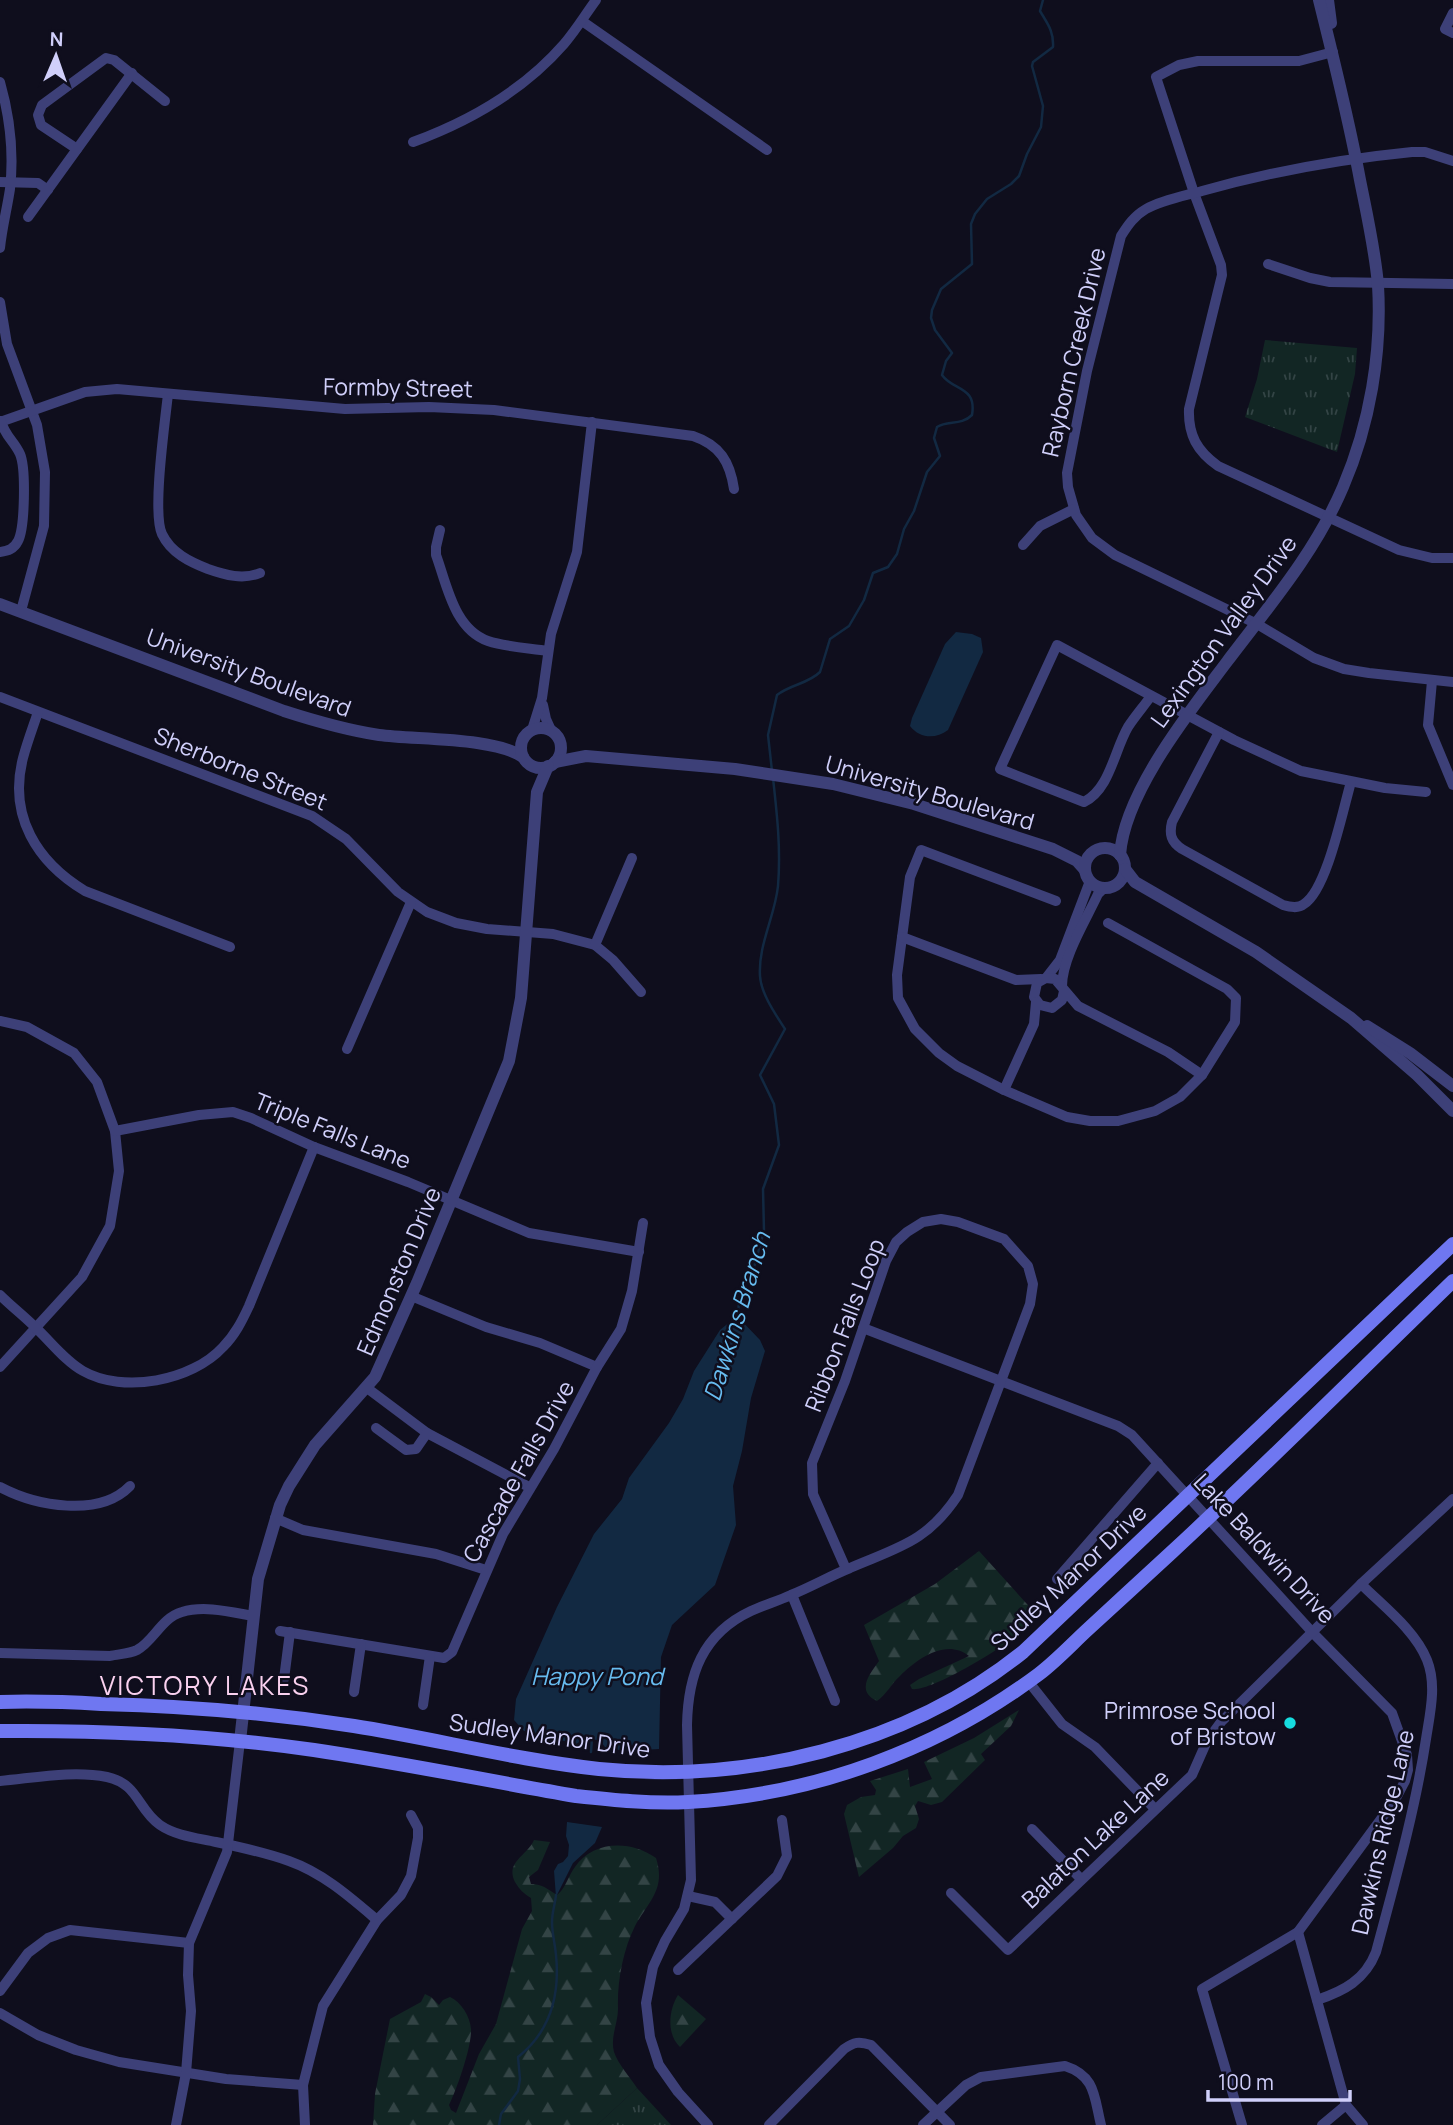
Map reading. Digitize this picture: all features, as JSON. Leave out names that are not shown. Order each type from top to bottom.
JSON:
[{"type":"main road","name":"Sudley Manor Drive","points":[[0,1702],[165,1706],[243,1711],[355,1726],[553,1763],[600,1769],[688,1773],[751,1766],[822,1750],[905,1723],[949,1702],[997,1673],[1023,1652],[1189,1496],[1453,1244]]},
{"type":"main road","points":[[0,1731],[166,1734],[240,1741],[313,1750],[576,1796],[617,1800],[689,1802],[769,1791],[855,1771],[917,1746],[985,1711],[1041,1672],[1209,1518],[1453,1281]]},
{"type":"street","points":[[413,142],[483,110],[524,84],[565,44],[596,0]]},
{"type":"street","name":"Lexington Valley Drive","points":[[1120,855],[1126,823],[1172,734],[1289,582],[1328,518],[1350,468],[1369,404],[1378,346],[1378,284],[1356,159],[1319,0]]},
{"type":"street","name":"Lexington Valley Drive","points":[[1328,0],[1333,52]]},
{"type":"street","points":[[1453,13],[1445,29],[1453,33]]},
{"type":"street","points":[[582,21],[767,150]]},
{"type":"street","points":[[1333,52],[1290,61],[1193,62],[1156,76],[1194,193],[1221,265],[1222,275],[1189,409],[1193,441],[1200,451],[1218,466],[1399,550],[1432,558],[1453,558]]},
{"type":"street","points":[[77,149],[41,125],[38,115],[42,105],[106,58],[110,57],[165,100]]},
{"type":"street","points":[[28,217],[132,73]]},
{"type":"street","points":[[0,82],[12,149],[5,183],[0,248]]},
{"type":"street","name":"Rayborn Creek Drive","points":[[1453,161],[1425,152],[1412,152],[1282,171],[1194,193],[1149,208],[1131,221],[1121,236],[1068,459],[1068,487],[1074,509],[1083,527],[1103,547],[1256,624],[1314,658],[1344,668],[1453,682]]},
{"type":"street","points":[[5,183],[38,183],[48,190]]},
{"type":"street","points":[[1268,264],[1330,282],[1453,284]]},
{"type":"street","points":[[0,302],[7,344],[33,410],[42,448],[46,503],[40,548],[21,611]]},
{"type":"street","name":"Formby Street","points":[[0,421],[85,392],[101,390],[345,409],[429,407],[494,410],[701,439],[711,444],[725,458],[734,489]]},
{"type":"street","points":[[168,394],[158,513],[162,534],[177,552],[193,563],[239,577],[251,577],[260,573]]},
{"type":"street","points":[[0,421],[6,436],[20,454],[24,494],[19,540],[11,549],[0,552]]},
{"type":"street","points":[[542,698],[546,719],[560,742],[560,754],[552,764],[538,767],[526,760],[521,748],[542,698],[548,651],[577,552],[592,422]]},
{"type":"street","points":[[1023,545],[1040,526],[1074,509]]},
{"type":"street","points":[[440,530],[436,555],[455,609],[469,630],[489,641],[548,651]]},
{"type":"street","name":"University Boulevard","points":[[0,604],[331,726],[382,735],[492,745],[510,743],[529,733]]},
{"type":"street","points":[[1151,695],[1128,727],[1100,790],[1091,799],[1084,802],[1000,769],[1057,645],[1151,695],[1219,732],[1301,771],[1385,788],[1426,792]]},
{"type":"street","points":[[1432,681],[1428,725],[1453,785]]},
{"type":"street","name":"Sherborne Street","points":[[0,697],[312,816],[346,839],[383,878],[427,912],[456,923],[487,929],[525,930],[595,945]]},
{"type":"street","points":[[38,712],[23,759],[19,788],[28,831],[43,859],[66,880],[85,891],[230,947]]},
{"type":"street","points":[[529,733],[541,728],[551,730]]},
{"type":"street","points":[[1219,732],[1172,822],[1171,837],[1175,845],[1283,905],[1298,907],[1314,894],[1329,859],[1351,782]]},
{"type":"street","name":"University Boulevard","points":[[560,742],[586,756],[735,769],[812,780],[914,804],[1053,849],[1077,861],[1088,875]]},
{"type":"street","name":"University Boulevard","points":[[492,745],[526,760]]},
{"type":"street","name":"University Boulevard","points":[[552,764],[586,756]]},
{"type":"street","name":"Edmonston Drive","points":[[526,760],[537,792]]},
{"type":"street","name":"Edmonston Drive","points":[[240,1741],[260,1569],[275,1518],[289,1486],[315,1445],[375,1377],[509,1061],[521,998],[537,792],[552,764]]},
{"type":"street","name":"Lexington Valley Drive","points":[[1098,850],[1126,823]]},
{"type":"street","name":"University Boulevard","points":[[1053,849],[1077,852],[1098,850]]},
{"type":"street","points":[[1004,1090],[1034,1024],[1034,987],[1060,960],[1088,875],[1088,858],[1098,850],[1112,849],[1120,855],[1133,880],[1256,952],[1351,1018],[1417,1075],[1453,1111]]},
{"type":"street","points":[[1056,901],[922,850],[910,877],[897,975],[898,998],[915,1029],[939,1053],[957,1066],[1067,1117],[1090,1121],[1118,1121],[1155,1111],[1180,1097],[1202,1074],[1235,1022],[1236,998],[1227,989],[1108,923]]},
{"type":"street","points":[[632,858],[595,945],[613,960],[641,992]]},
{"type":"street","points":[[1034,1024],[1062,1000],[1062,976],[1066,963],[1098,894],[1122,878],[1125,869]]},
{"type":"street","points":[[1088,875],[1108,887],[1133,889],[1170,904]]},
{"type":"street","points":[[347,1049],[411,902]]},
{"type":"street","points":[[902,937],[1016,980],[1055,979],[1078,1006],[1168,1052],[1202,1074]]},
{"type":"street","points":[[1016,980],[1044,1008],[1078,1006]]},
{"type":"street","points":[[1351,1018],[1382,1033],[1453,1086]]},
{"type":"street","points":[[0,1021],[27,1027],[74,1053],[97,1082],[115,1130],[120,1171],[110,1227],[82,1278],[0,1367]]},
{"type":"street","name":"Triple Falls Lane","points":[[115,1130],[233,1112],[529,1233],[639,1252]]},
{"type":"street","points":[[0,1295],[81,1370],[98,1378],[119,1382],[149,1381],[176,1376],[201,1365],[222,1349],[240,1323],[314,1147]]},
{"type":"street","name":"Ribbon Falls Loop","points":[[688,1896],[691,1858],[687,1700],[692,1675],[701,1655],[717,1634],[748,1612],[913,1542],[945,1515],[958,1494],[1030,1304],[1033,1284],[1028,1266],[1004,1240],[981,1230],[941,1219],[923,1222],[906,1231],[896,1242],[886,1261],[813,1463],[813,1494],[846,1569]]},
{"type":"street","name":"Cascade Falls Drive","points":[[430,1656],[444,1658],[452,1652],[503,1534],[574,1415],[597,1367],[621,1329],[632,1291],[643,1223]]},
{"type":"street","points":[[411,1296],[486,1327],[540,1343],[597,1367]]},
{"type":"street","name":"Lake Baldwin Drive","points":[[863,1328],[1118,1426],[1132,1435],[1313,1633],[1392,1713],[1407,1755],[1408,1770],[1395,1800],[1298,1931],[1202,1989],[1242,2125]]},
{"type":"street","points":[[367,1388],[427,1433],[530,1487]]},
{"type":"street","points":[[376,1428],[407,1450],[416,1449],[427,1433]]},
{"type":"street","points":[[1057,1579],[1158,1463]]},
{"type":"street","points":[[0,1487],[48,1503],[93,1505],[109,1502],[130,1486]]},
{"type":"street","name":"Balaton Lake Lane","points":[[951,1893],[1008,1950],[1192,1775],[1207,1741],[1221,1721],[1361,1584],[1451,1505]]},
{"type":"street","points":[[275,1518],[303,1530],[436,1554],[486,1570]]},
{"type":"street","name":"Dawkins Ridge Lane","points":[[1317,2000],[1338,1993],[1357,1980],[1368,1968],[1376,1952],[1418,1790],[1431,1703],[1430,1673],[1418,1643],[1361,1584]]},
{"type":"street","points":[[792,1595],[835,1701]]},
{"type":"street","points":[[0,1653],[110,1656],[124,1654],[136,1651],[147,1643],[162,1624],[183,1611],[214,1610],[253,1616]]},
{"type":"street","points":[[284,1679],[285,1632],[430,1656],[423,1705]]},
{"type":"street","points":[[354,1692],[361,1644]]},
{"type":"street","points":[[1028,1681],[1062,1724],[1096,1747],[1155,1809]]},
{"type":"street","points":[[176,2125],[186,2073],[191,2011],[189,1942],[198,1916],[219,1874],[228,1844],[240,1741]]},
{"type":"street","points":[[0,1781],[86,1774],[122,1782],[133,1790],[149,1815],[161,1826],[182,1835],[228,1844],[289,1861],[314,1872],[377,1920]]},
{"type":"street","points":[[305,2125],[303,2085],[323,2006],[377,1920],[401,1895],[411,1876],[418,1828],[411,1815]]},
{"type":"street","points":[[678,1970],[777,1876],[787,1856],[782,1819]]},
{"type":"street","points":[[1032,1829],[1081,1879]]},
{"type":"street","points":[[708,2125],[659,2066],[650,2038],[647,1993],[653,1967],[684,1909],[688,1896],[715,1902],[732,1919]]},
{"type":"street","points":[[0,1991],[28,1953],[48,1938],[70,1930],[189,1942]]},
{"type":"street","points":[[1298,1931],[1346,2105],[1363,2125]]},
{"type":"street","points":[[0,2013],[38,2035],[76,2050],[119,2062],[256,2083],[303,2085]]},
{"type":"street","points":[[769,2125],[853,2042],[871,2045],[950,2125]]},
{"type":"street","points":[[923,2125],[966,2085],[981,2077],[1065,2066],[1078,2070],[1089,2079],[1101,2125]]},
{"type":"street","points":[[1322,2125],[1346,2105]]},
{"type":"green space","points":[[1265,340],[1357,348],[1355,374],[1337,452],[1245,417]]},
{"type":"green space","points":[[979,1551],[1036,1614],[1013,1638],[951,1676],[922,1688],[912,1689],[910,1685],[969,1656],[951,1649],[942,1650],[915,1663],[877,1701],[871,1697],[867,1692],[866,1682],[879,1661],[864,1625],[935,1584]]},
{"type":"green space","points":[[1019,1710],[1011,1726],[981,1754],[985,1760],[942,1802],[931,1805],[918,1801],[915,1806],[919,1819],[916,1828],[903,1836],[859,1877],[844,1814],[847,1805],[861,1797],[875,1795],[876,1790],[870,1781],[908,1769],[910,1787],[932,1779],[924,1762],[974,1738]]},
{"type":"green space","points":[[534,1840],[550,1842],[538,1870],[529,1877],[531,1884],[542,1886],[557,1895],[583,1858],[602,1848],[635,1848],[656,1858],[659,1869],[657,1887],[635,1926],[624,1956],[613,2041],[616,2057],[637,2088],[597,2125],[373,2125],[375,2094],[390,2019],[421,2002],[425,1994],[439,2005],[450,1997],[454,1999],[469,2019],[471,2036],[467,2056],[449,2105],[456,2113],[479,2054],[496,2024],[522,1929],[532,1911],[531,1898],[515,1882],[513,1869]]},
{"type":"green space","points":[[678,1995],[706,2019],[680,2047],[673,2036],[670,2022]]},
{"type":"green space","points":[[637,2088],[671,2125],[597,2125]]},
{"type":"water","points":[[956,632],[981,638],[983,652],[948,730],[933,736],[923,735],[910,726],[912,718],[945,644]]},
{"type":"water","name":"Happy Pond","points":[[737,1316],[760,1340],[765,1351],[751,1398],[733,1486],[736,1525],[715,1585],[672,1625],[661,1657],[659,1749],[624,1751],[605,1747],[595,1740],[587,1739],[576,1744],[524,1731],[514,1720],[516,1699],[557,1607],[594,1534],[622,1499],[629,1478],[669,1423],[683,1399],[694,1371],[720,1330]]},
{"type":"water","points":[[567,1822],[602,1827],[595,1843],[573,1863],[556,1897],[554,1871],[568,1856]]},
{"type":"waterway","name":"Dawkins Branch","points":[[772,771],[768,735],[777,695],[820,672],[830,639],[849,626],[864,600],[873,573],[888,567],[897,554],[927,472],[940,456],[934,438],[937,427],[963,421],[972,415],[973,406],[968,394],[942,375],[946,361],[952,353],[935,330],[931,318],[932,310],[941,289],[972,264],[971,224],[975,214],[987,199],[1019,176],[1041,127],[1043,106],[1032,66],[1033,62],[1053,47],[1051,32],[1040,11],[1043,0]]},
{"type":"waterway","name":"Dawkins Branch","points":[[737,1318],[741,1290],[753,1271],[764,1231],[763,1189],[779,1145],[774,1104],[760,1075],[785,1029],[766,997],[760,976],[764,942],[774,908],[779,872],[773,778]]},
{"type":"waterway","name":"Dawkins Branch","points":[[591,1752],[592,1738]]},
{"type":"waterway","name":"Dawkins Branch","points":[[499,2125],[501,2114],[518,2091],[518,2057],[538,2036],[551,2011],[557,1970],[552,1922],[556,1895]]},
{"type":"place","name":"Primrose School of Bristow","points":[[1290,1723]]},
{"type":"district","name":"VICTORY LAKES","points":[[205,1685]]}]
